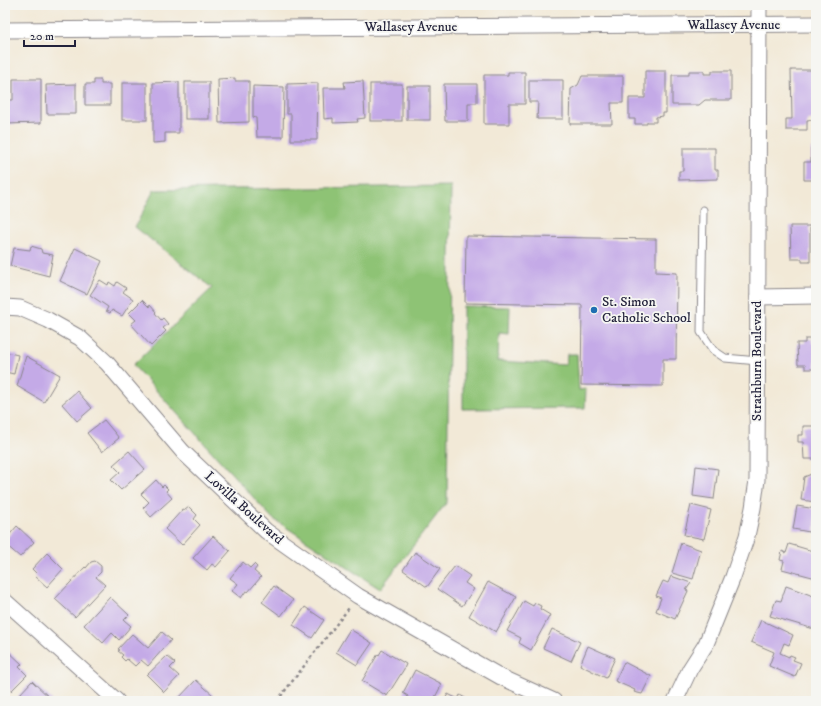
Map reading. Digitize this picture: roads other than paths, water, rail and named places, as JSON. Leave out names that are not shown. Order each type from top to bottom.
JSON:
[{"type":"street","name":"Strathburn Boulevard","points":[[675,701],[690,669],[706,644],[733,577],[747,536],[757,480],[759,5]]},
{"type":"street","name":"Wallasey Avenue","points":[[5,30],[816,24]]},
{"type":"street","points":[[758,297],[816,296]]},
{"type":"street","name":"Lovilla Boulevard","points":[[5,307],[20,308],[48,320],[80,338],[107,363],[183,452],[266,531],[358,596],[501,677],[554,701]]},
{"type":"street","points":[[5,601],[95,683],[117,701]]},
{"type":"lane","points":[[702,210],[701,332],[713,350],[725,358],[758,361]]},
{"type":"place","name":"St. Simon Catholic School","points":[[594,310]]}]
